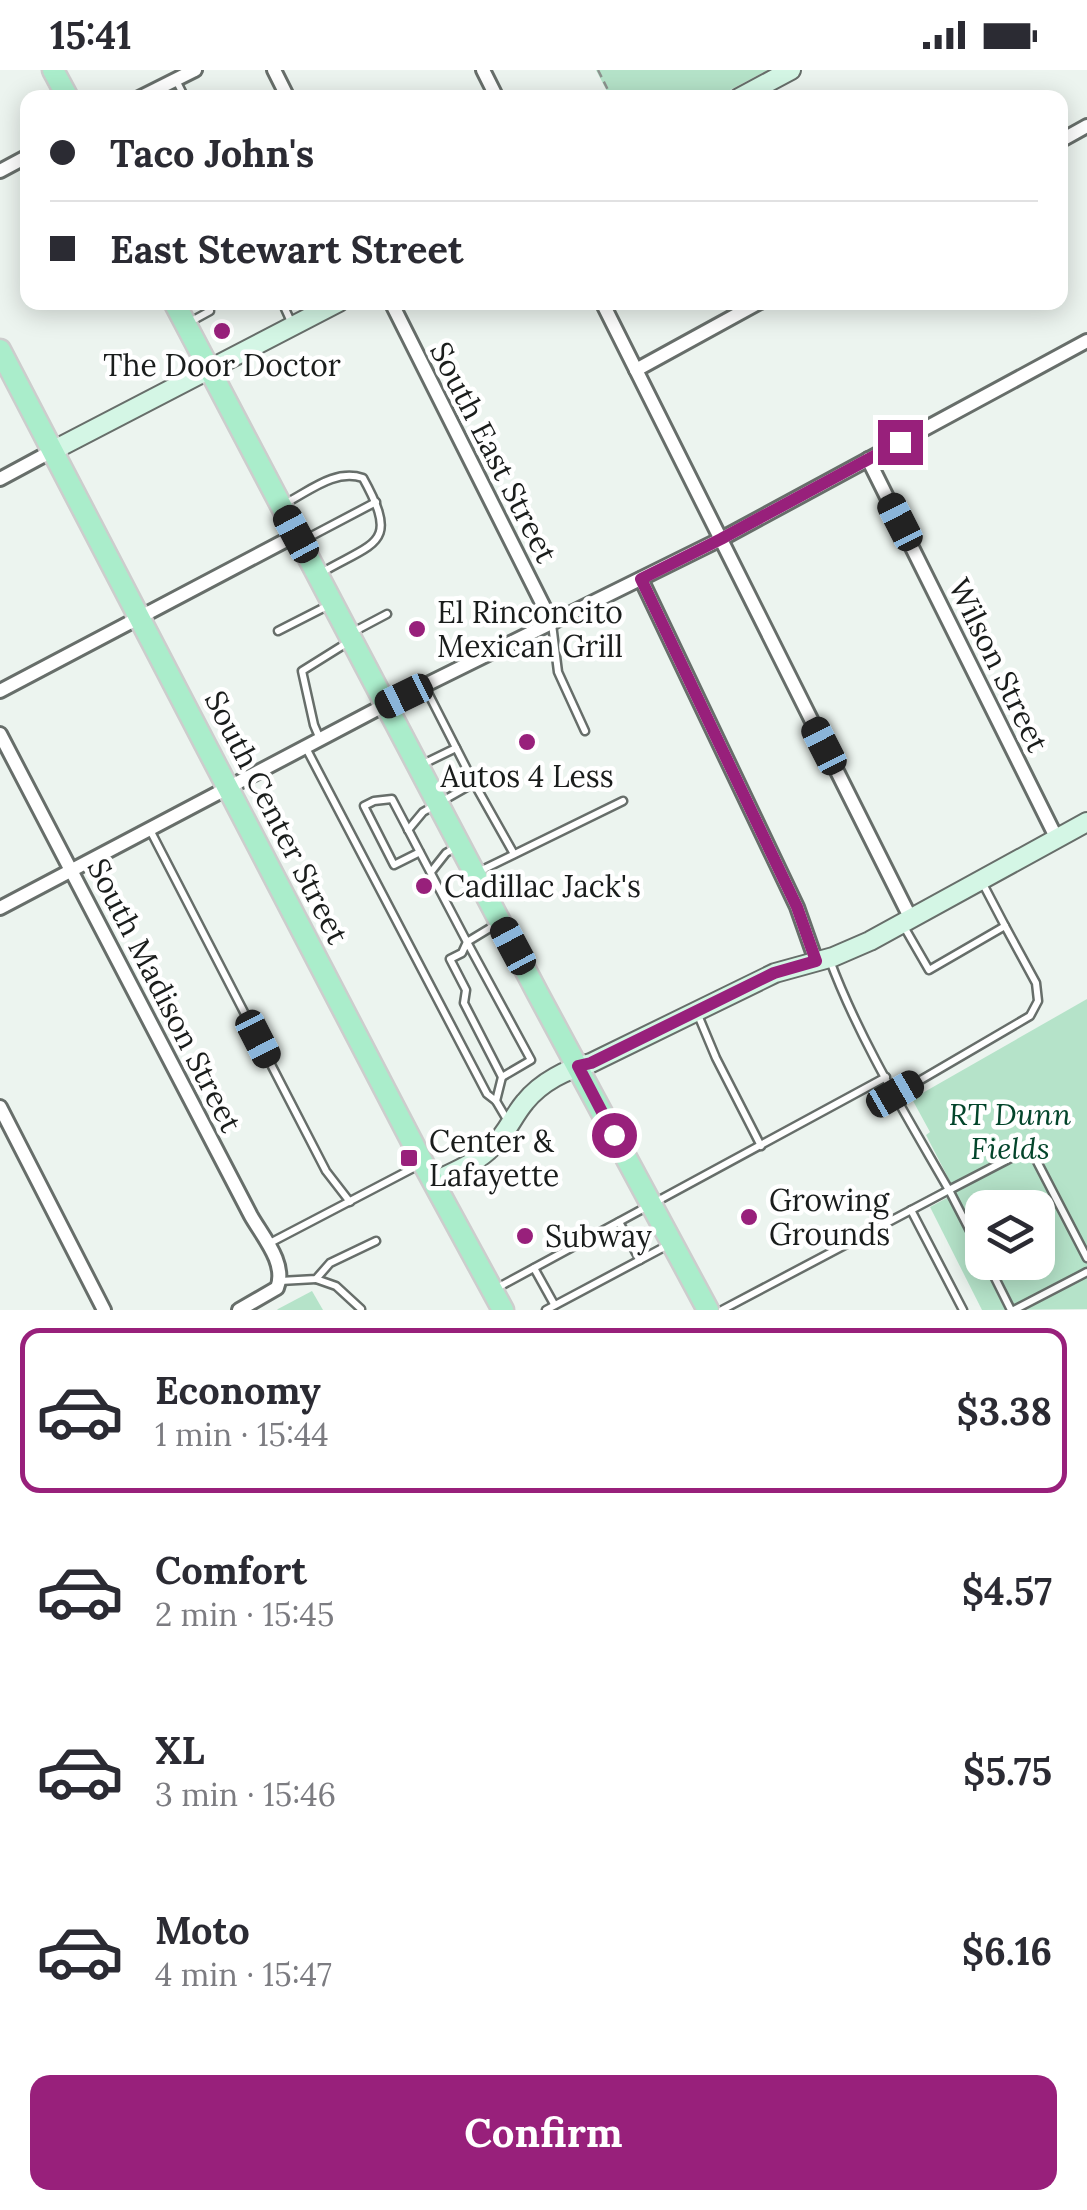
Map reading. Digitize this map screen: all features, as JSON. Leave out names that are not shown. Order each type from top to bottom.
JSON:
[{"type":"main road","points":[[178,310],[708,1310]]},
{"type":"main road","name":"South Center Street","points":[[0,350],[503,1310]]},
{"type":"street","points":[[155,90],[194,70]]},
{"type":"street","points":[[754,90],[790,70]]},
{"type":"street","points":[[0,479],[324,310]]},
{"type":"street","name":"South East Street","points":[[396,310],[552,623]]},
{"type":"street","points":[[606,310],[906,922]]},
{"type":"street","points":[[636,370],[745,310]]},
{"type":"street","points":[[0,908],[385,705],[721,539],[1087,341]]},
{"type":"street","name":"Wilson Street","points":[[868,459],[1057,838]]},
{"type":"street","points":[[0,691],[298,538]]},
{"type":"street","points":[[641,579],[822,960]]},
{"type":"street","name":"South Madison Street","points":[[0,734],[277,1260],[280,1281]]},
{"type":"street","points":[[433,1182],[482,1156],[496,1144],[524,1102],[541,1086],[774,973],[870,941],[1087,822]]},
{"type":"street","points":[[0,1108],[104,1310]]},
{"type":"street","points":[[239,1310],[277,1288],[280,1281]]},
{"type":"lane","points":[[176,79],[181,90]]},
{"type":"lane","points":[[186,324],[210,310]]},
{"type":"lane","points":[[286,310],[293,326]]},
{"type":"lane","points":[[281,506],[336,476],[350,474],[363,478],[376,502],[383,525],[375,543],[317,575]]},
{"type":"lane","points":[[298,538],[376,502]]},
{"type":"lane","points":[[278,631],[332,604]]},
{"type":"lane","points":[[320,739],[302,671],[387,614]]},
{"type":"lane","points":[[552,623],[558,672],[585,731]]},
{"type":"lane","points":[[424,686],[514,854]]},
{"type":"lane","points":[[305,747],[486,1094],[496,1101],[510,1125]]},
{"type":"lane","points":[[418,767],[456,748]]},
{"type":"lane","points":[[408,830],[423,812],[474,783]]},
{"type":"lane","points":[[420,852],[394,866],[364,806],[392,799],[531,1060],[502,1077]]},
{"type":"lane","points":[[474,873],[623,801]]},
{"type":"lane","points":[[150,830],[326,1170],[350,1202]]},
{"type":"lane","points":[[430,872],[446,854],[460,846]]},
{"type":"lane","points":[[895,1094],[1030,1016],[1038,1001],[1036,983],[982,880]]},
{"type":"lane","points":[[496,1101],[502,1077],[464,1002],[466,990],[450,959],[500,922]]},
{"type":"lane","points":[[906,922],[929,970],[1005,926]]},
{"type":"lane","points":[[822,960],[965,1221]]},
{"type":"lane","points":[[696,1010],[761,1146]]},
{"type":"lane","points":[[492,1291],[886,1076]]},
{"type":"lane","points":[[722,1310],[1030,1148],[1087,1258]]},
{"type":"lane","points":[[266,1244],[423,1163]]},
{"type":"lane","points":[[911,1210],[963,1310]]},
{"type":"lane","points":[[619,1222],[640,1260]]},
{"type":"lane","points":[[316,1279],[330,1263],[376,1241]]},
{"type":"lane","points":[[546,1310],[672,1243]]},
{"type":"lane","points":[[534,1268],[554,1304]]},
{"type":"lane","points":[[996,1280],[1012,1310],[1087,1272]]},
{"type":"lane","points":[[280,1281],[316,1279],[336,1286],[362,1309]]},
{"type":"green space","points":[[596,70],[768,70],[730,90],[606,90]]},
{"type":"green space","name":"RT Dunn Fields","points":[[1087,999],[1087,1309],[982,1310],[967,1280],[1055,1280],[1055,1190],[965,1190],[965,1276],[930,1207],[956,1193],[926,1135],[930,1132],[912,1099]]},
{"type":"green space","points":[[312,1291],[323,1310],[277,1310],[278,1309]]},
{"type":"place","name":"The Door Doctor","points":[[222,331]]},
{"type":"place","name":"El Rinconcito Mexican Grill","points":[[417,629]]},
{"type":"place","name":"Autos 4 Less","points":[[527,742]]},
{"type":"place","name":"Cadillac Jack's","points":[[424,886]]},
{"type":"place","name":"Center & Lafayette","points":[[409,1158]]},
{"type":"place","name":"Growing Grounds","points":[[749,1217]]},
{"type":"place","name":"Subway","points":[[525,1236]]},
{"type":"route","points":[[614,1135],[578,1066],[774,973],[816,961],[797,907],[641,579],[900,442]]}]
